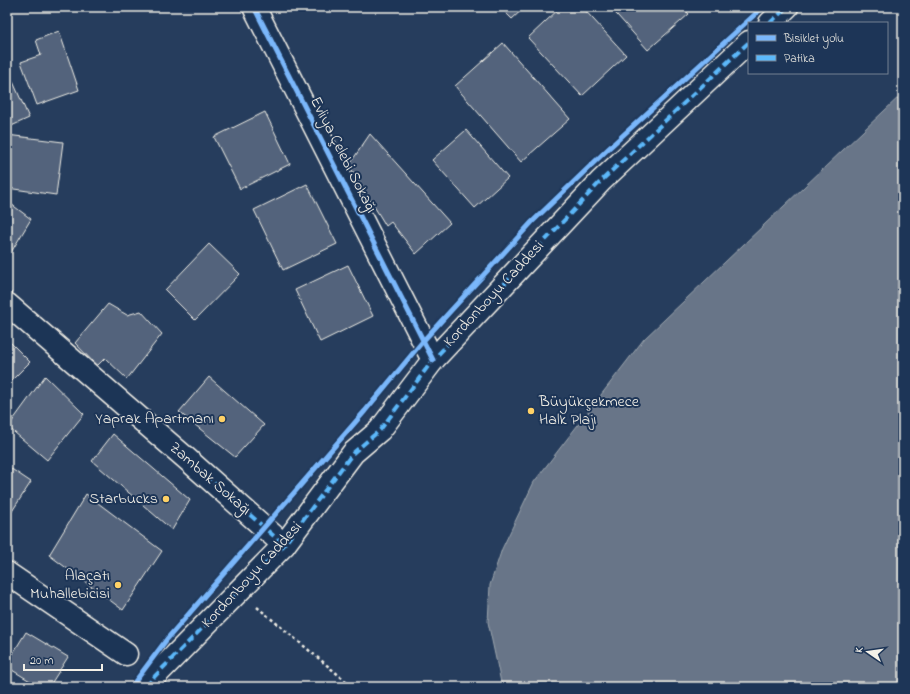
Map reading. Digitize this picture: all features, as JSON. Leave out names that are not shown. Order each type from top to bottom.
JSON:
[{"type":"street","name":"Evliya Çelebi Sokağı","points":[[254,7],[433,360]]},
{"type":"street","points":[[771,22],[787,7]]},
{"type":"street","name":"Kordonboyu Caddesi","points":[[146,687],[155,676],[284,545],[353,453],[380,430],[433,360],[601,182],[748,43]]},
{"type":"street","name":"Zambak Sokağı","points":[[7,304],[187,459],[284,545]]},
{"type":"street","points":[[7,573],[126,654]]},
{"type":"path","points":[[239,591],[353,687]]},
{"type":"water","points":[[903,93],[903,687],[502,687],[488,622],[490,585],[502,549],[534,482],[644,339]]},
{"type":"building","points":[[500,7],[525,7],[512,19]]},
{"type":"building","points":[[561,7],[582,7],[626,55],[582,96],[528,38]]},
{"type":"building","points":[[610,7],[682,7],[689,14],[648,50]]},
{"type":"building","points":[[59,31],[79,90],[37,105],[21,62],[41,55],[36,40]]},
{"type":"building","points":[[503,43],[570,119],[521,162],[455,86]]},
{"type":"building","points":[[7,68],[29,118],[7,128]]},
{"type":"building","points":[[265,112],[290,164],[240,189],[214,137]]},
{"type":"building","points":[[466,130],[508,178],[475,208],[432,160]]},
{"type":"building","points":[[370,134],[450,223],[416,254],[391,222],[386,226],[349,165]]},
{"type":"building","points":[[7,135],[63,142],[56,195],[7,188]]},
{"type":"building","points":[[307,184],[337,244],[283,270],[254,210]]},
{"type":"building","points":[[7,201],[31,219],[7,259]]},
{"type":"building","points":[[209,244],[240,274],[195,320],[165,290]]},
{"type":"building","points":[[348,265],[373,316],[320,342],[295,290]]},
{"type":"building","points":[[108,304],[127,315],[141,311],[162,334],[127,379],[105,358],[97,366],[75,343]]},
{"type":"building","points":[[7,339],[30,362],[7,385]]},
{"type":"building","points":[[45,376],[84,414],[47,460],[8,427]]},
{"type":"building","name":"Yaprak Apartmanı","points":[[209,377],[264,425],[235,457],[179,412]]},
{"type":"building","points":[[113,434],[190,500],[172,530],[92,461]]},
{"type":"building","points":[[7,466],[31,482],[7,519]]},
{"type":"building","points":[[86,494],[162,551],[123,610],[49,555]]},
{"type":"building","points":[[26,632],[68,657],[49,687],[40,687],[7,667],[7,663]]},
{"type":"marked path","points":[[771,22],[787,7]]},
{"type":"marked path","points":[[146,687],[155,676],[284,545],[353,453],[380,430],[433,360],[601,181],[748,43]]},
{"type":"marked path","points":[[187,459],[284,545]]},
{"type":"cycle path","points":[[254,7],[433,360]]},
{"type":"cycle path","points":[[131,687],[167,639],[365,411],[423,341],[532,222],[609,148],[763,7]]},
{"type":"place","name":"Büyükçekmece Halk Plajı","points":[[531,411]]},
{"type":"place","name":"Yaprak Apartmanı","points":[[222,419]]},
{"type":"place","name":"Starbucks","points":[[166,499]]},
{"type":"place","name":"Alaçatı Muhallebicisi","points":[[118,585]]}]
